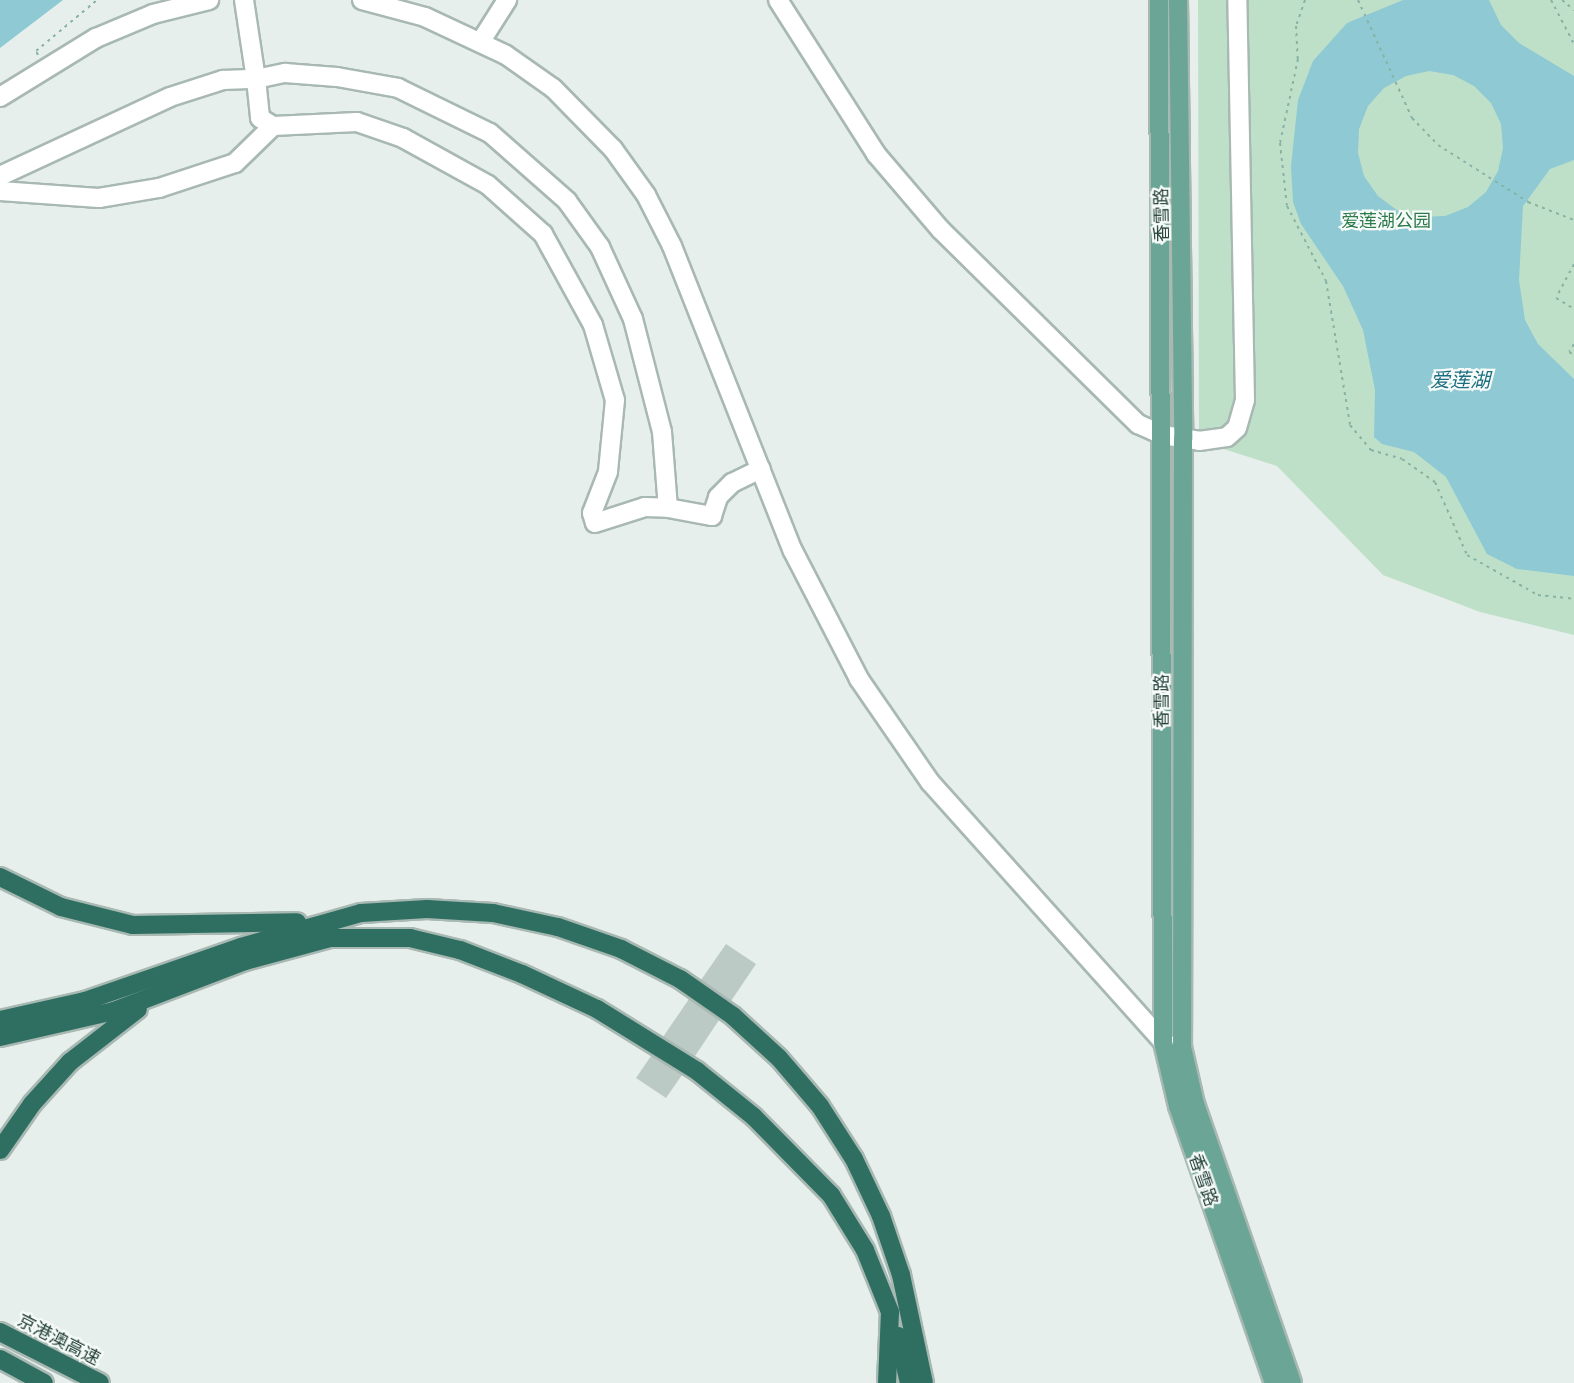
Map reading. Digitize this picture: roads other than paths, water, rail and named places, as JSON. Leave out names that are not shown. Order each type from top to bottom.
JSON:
[{"type":"highway","points":[[0,878],[61,907],[133,925],[182,928],[328,919],[427,909],[526,919],[621,949],[708,997],[779,1058],[838,1132],[881,1216],[908,1306],[938,1383]]},
{"type":"highway","points":[[0,1020],[119,991],[328,919]]},
{"type":"highway","points":[[0,1037],[160,997],[254,958],[350,936],[435,943],[532,978],[633,1029],[754,1117],[844,1213],[874,1270],[890,1312],[909,1383]]},
{"type":"highway","points":[[0,1150],[32,1104],[70,1062],[113,1026],[160,997]]},
{"type":"highway","points":[[908,1306],[924,1383]]},
{"type":"highway","points":[[887,1383],[890,1312]]},
{"type":"highway","name":"京港澳高速","points":[[0,1332],[100,1383]]},
{"type":"highway","points":[[0,1359],[44,1383]]},
{"type":"main road","name":"香雪路","points":[[1159,0],[1163,435],[1163,1042],[1178,1106],[1274,1383]]},
{"type":"main road","name":"香雪路","points":[[1178,0],[1184,439],[1182,1047],[1195,1104],[1292,1383]]},
{"type":"street","points":[[0,97],[44,69],[124,25],[209,0]]},
{"type":"street","points":[[244,0],[260,118],[273,126],[357,122],[403,138],[488,185],[543,234],[593,325],[615,400],[608,472],[592,513],[596,523],[645,507],[668,508],[712,516],[718,497],[732,483],[761,469]]},
{"type":"street","points":[[362,0],[425,17],[481,41],[530,71],[574,107],[613,149],[646,195],[676,255],[761,469],[835,638],[905,749],[1163,1042],[1182,1047]]},
{"type":"street","points":[[481,41],[507,0]]},
{"type":"street","points":[[777,0],[907,194],[1138,424],[1163,435],[1184,439],[1227,437],[1237,428],[1245,400],[1237,0]]},
{"type":"street","points":[[0,176],[171,97],[223,80],[256,79],[285,74],[337,77],[398,88],[490,133],[551,184],[600,247],[633,319],[662,432],[668,508]]},
{"type":"street","points":[[0,191],[99,198],[159,188],[235,163],[273,126]]},
{"type":"water","points":[[0,0],[63,0],[0,48]]},
{"type":"water","name":"爱莲湖","points":[[1403,0],[1489,0],[1501,25],[1519,43],[1574,76],[1574,160],[1550,169],[1523,206],[1519,280],[1525,320],[1538,344],[1574,379],[1574,576],[1517,569],[1487,554],[1446,477],[1414,452],[1382,444],[1374,437],[1375,390],[1363,330],[1343,286],[1301,224],[1293,202],[1291,166],[1298,100],[1313,61],[1347,23]],"holes":[[[1429,71],[1453,75],[1474,86],[1491,103],[1501,124],[1503,148],[1498,171],[1486,192],[1468,207],[1445,216],[1421,217],[1398,211],[1378,196],[1364,176],[1358,153],[1359,129],[1368,106],[1384,88],[1406,76]]]},
{"type":"park label","name":"爱莲湖公园","points":[[1386,220]]}]
